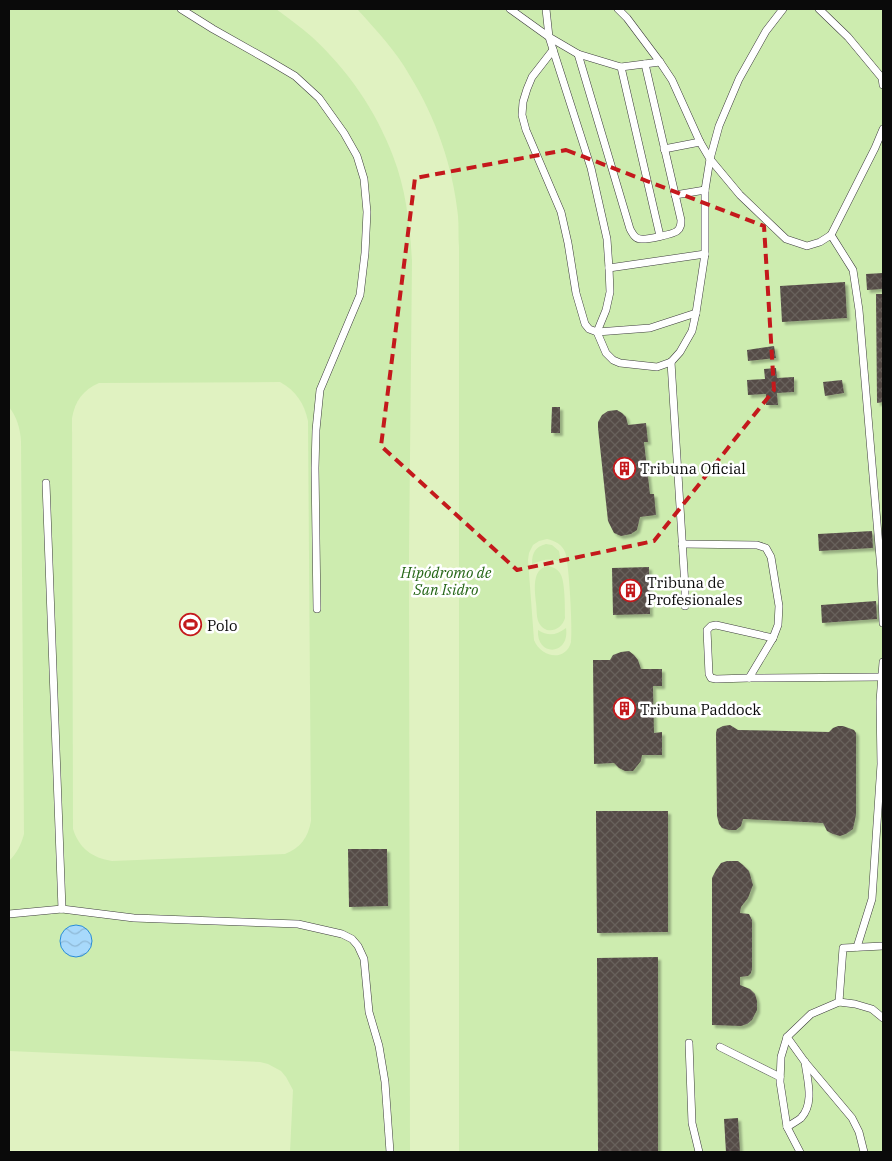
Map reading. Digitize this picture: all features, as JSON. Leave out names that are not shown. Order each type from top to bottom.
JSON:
[{"type":"lane","points":[[180,9],[295,76],[329,111],[344,132],[357,156],[364,179],[366,212],[365,253],[360,295],[320,390],[315,468],[316,609]]},
{"type":"lane","points":[[510,9],[549,37],[578,54],[622,67],[660,62]]},
{"type":"lane","points":[[546,9],[549,37],[591,168],[607,239],[610,292],[606,310],[597,332],[606,353],[613,360],[620,363],[657,367],[671,362],[680,352],[692,331],[705,254],[705,190],[710,158],[719,126],[739,79],[766,31],[782,9]]},
{"type":"lane","points":[[618,9],[627,18],[672,80],[700,142],[710,158],[740,195],[786,239],[797,244],[806,246],[820,242],[830,236],[871,156],[883,128]]},
{"type":"lane","points":[[819,9],[848,37],[882,78],[883,85]]},
{"type":"lane","points":[[553,50],[532,77],[523,102],[522,115],[526,130],[561,212],[576,293],[585,324],[597,332],[650,328],[696,313]]},
{"type":"lane","points":[[578,54],[630,229],[634,236],[640,240],[677,232],[681,226],[645,64]]},
{"type":"lane","points":[[622,67],[660,236]]},
{"type":"lane","points":[[664,150],[700,142]]},
{"type":"lane","points":[[675,195],[705,190]]},
{"type":"lane","points":[[830,236],[853,270],[859,310],[880,560],[883,624]]},
{"type":"lane","points":[[609,268],[705,254]]},
{"type":"lane","points":[[671,362],[685,606]]},
{"type":"lane","points":[[46,483],[62,908]]},
{"type":"lane","points":[[682,544],[757,545],[766,548],[771,557],[779,606],[778,625],[773,638],[749,678]]},
{"type":"lane","points":[[773,638],[716,625],[711,626],[707,630],[709,674],[712,678],[716,679],[882,677]]},
{"type":"lane","points":[[857,947],[872,899],[881,764],[880,701],[883,662]]},
{"type":"lane","points":[[9,914],[62,908],[134,918],[298,924],[342,934],[352,939],[358,946],[364,959],[369,1012],[379,1046],[385,1082],[390,1152]]},
{"type":"lane","points":[[839,1002],[843,948],[883,946]]},
{"type":"lane","points":[[800,1152],[787,1127],[780,1082],[782,1057],[787,1037],[811,1014],[839,1002],[872,1009],[883,1018]]},
{"type":"lane","points":[[787,1037],[804,1062],[852,1118],[859,1132],[864,1152]]},
{"type":"lane","points":[[689,1043],[692,1124],[699,1152]]},
{"type":"lane","points":[[720,1047],[780,1077]]},
{"type":"lane","points":[[787,1127],[801,1118],[809,1100],[804,1062]]},
{"type":"highlighted area","points":[[566,150],[764,226],[774,390],[654,541],[517,570],[381,446],[415,178]]},
{"type":"green space","name":"Hipódromo de San Isidro","points":[[9,9],[883,9],[883,1152],[9,1152]]},
{"type":"green space","points":[[276,9],[358,10],[405,67],[428,109],[442,143],[456,198],[459,247],[459,1152],[410,1152],[409,555],[412,261],[407,208],[393,156],[378,123],[360,92],[337,63],[312,37]]},
{"type":"green space","name":"Polo","points":[[280,382],[291,389],[298,398],[308,421],[311,821],[308,832],[295,849],[285,854],[105,860],[87,851],[79,842],[73,829],[72,418],[75,406],[88,389],[99,383]]},
{"type":"green space","points":[[9,407],[18,423],[21,441],[24,834],[22,842],[9,861]]},
{"type":"green space","points":[[547,539],[558,543],[564,549],[568,568],[571,642],[564,653],[559,655],[547,654],[542,651],[534,640],[528,560],[533,545]],"holes":[[[546,544],[552,545],[559,551],[561,562],[550,559],[532,564],[535,551]],[[548,566],[556,569],[560,573],[563,584],[565,618],[561,626],[554,630],[542,627],[537,618],[535,581],[539,571]],[[566,628],[566,637],[563,644],[558,648],[553,650],[547,649],[542,645],[538,630],[549,634],[556,634]]]},
{"type":"green space","points":[[9,1051],[260,1062],[268,1064],[281,1071],[293,1090],[290,1152],[9,1152]]},
{"type":"water","points":[[76,925],[82,926],[87,930],[91,935],[91,947],[87,952],[82,956],[76,957],[70,956],[65,952],[61,947],[60,941],[61,935],[65,930],[70,926]]},
{"type":"building","points":[[883,273],[883,289],[867,290],[866,274]]},
{"type":"building","points":[[845,282],[847,318],[782,322],[780,286]]},
{"type":"building","points":[[876,294],[883,294],[883,402],[877,403]]},
{"type":"building","points":[[774,346],[776,358],[748,361],[747,350]]},
{"type":"building","points":[[776,368],[777,378],[794,377],[794,392],[777,393],[778,405],[766,405],[766,394],[748,395],[747,380],[765,379],[764,369]]},
{"type":"building","points":[[842,380],[844,393],[825,396],[823,382]]},
{"type":"building","points":[[552,407],[560,407],[560,433],[551,433]]},
{"type":"building","name":"Tribuna Oficial","points":[[617,410],[626,417],[628,425],[646,423],[648,442],[644,442],[650,494],[654,494],[656,515],[640,517],[637,530],[631,534],[621,536],[614,533],[608,521],[598,428],[598,422],[602,415],[608,411]]},
{"type":"building","points":[[872,531],[873,548],[819,551],[818,534]]},
{"type":"building","name":"Tribuna de Profesionales","points":[[649,567],[650,614],[613,615],[612,568]]},
{"type":"building","points":[[876,601],[877,619],[822,623],[821,605]]},
{"type":"building","name":"Tribuna Paddock","points":[[629,651],[638,660],[641,669],[662,669],[662,686],[653,686],[654,733],[662,732],[662,755],[642,755],[641,761],[633,771],[625,771],[614,763],[594,764],[593,660],[610,660],[613,655]]},
{"type":"building","points":[[730,725],[738,730],[829,732],[833,728],[843,726],[854,730],[856,733],[856,815],[853,829],[840,836],[827,831],[823,823],[743,819],[741,826],[736,830],[722,828],[717,816],[716,733],[717,729]]},
{"type":"building","points":[[596,811],[668,811],[668,932],[597,933]]},
{"type":"building","points":[[348,849],[387,849],[388,906],[349,907]]},
{"type":"building","points":[[738,861],[743,865],[749,871],[753,885],[748,898],[741,907],[740,913],[749,914],[752,920],[752,969],[748,976],[740,977],[740,985],[750,989],[755,994],[757,1010],[752,1020],[741,1026],[712,1025],[712,878],[721,863]]},
{"type":"building","points":[[658,957],[658,1152],[598,1152],[597,958]]},
{"type":"building","points":[[738,1118],[740,1152],[726,1152],[724,1119]]},
{"type":"place","name":"Tribuna Oficial","points":[[624,468]]},
{"type":"place","name":"Tribuna de Profesionales","points":[[631,591]]},
{"type":"place","name":"Polo","points":[[191,625]]},
{"type":"place","name":"Tribuna Paddock","points":[[624,709]]}]
